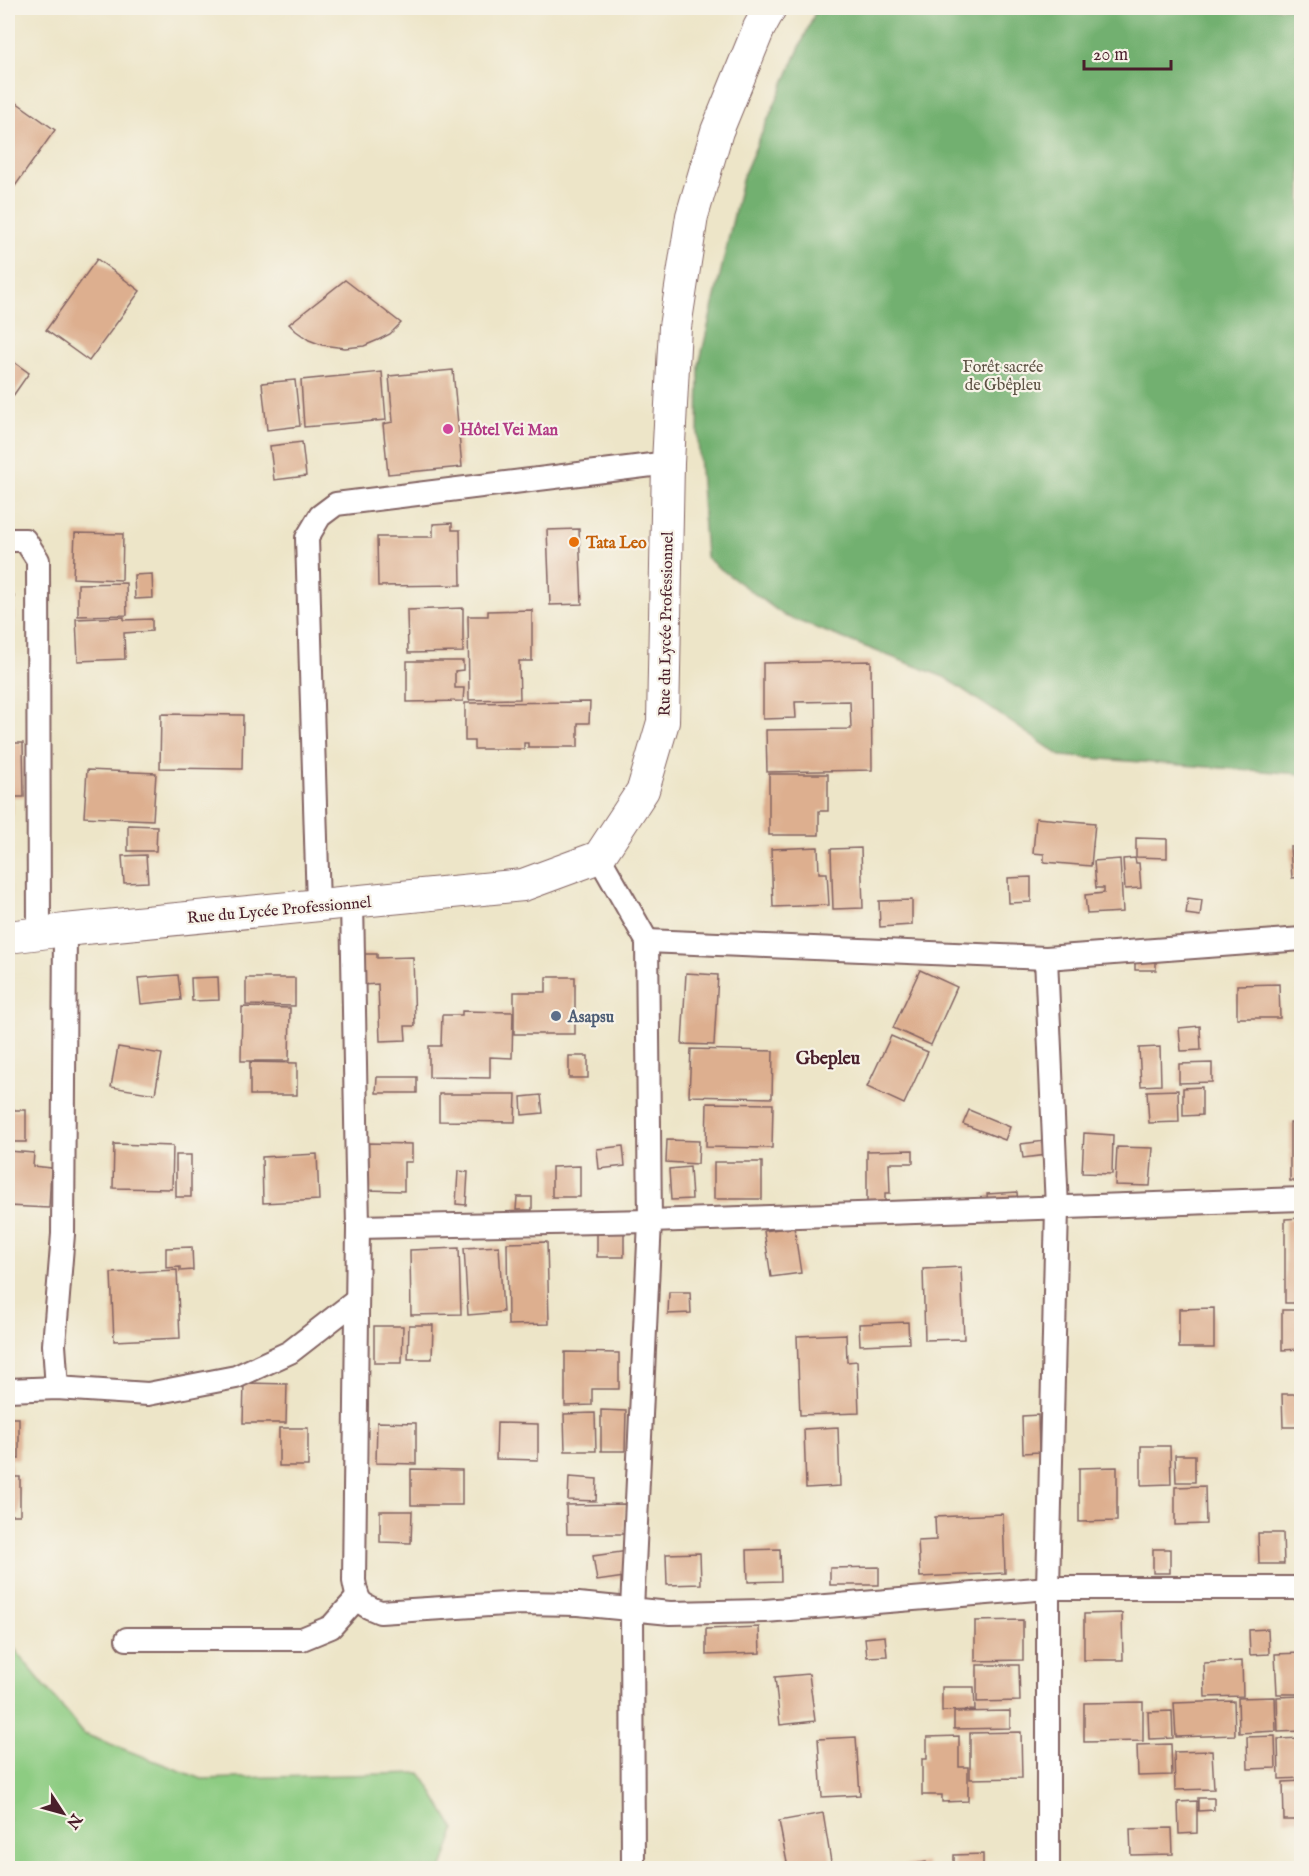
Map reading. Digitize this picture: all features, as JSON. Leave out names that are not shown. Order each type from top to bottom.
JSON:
[{"type":"main road","name":"Rue du Lycée Professionnel","points":[[8,938],[523,885],[599,857],[643,790],[663,722],[668,463],[675,327],[692,216],[717,131],[759,28],[770,8]]},
{"type":"street","points":[[318,905],[307,538],[320,516],[336,504],[668,463]]},
{"type":"street","points":[[8,540],[25,540],[38,560],[63,1234],[54,1345],[57,1388]]},
{"type":"street","points":[[599,857],[647,941],[650,1221],[632,1609],[633,1869]]},
{"type":"street","points":[[352,902],[358,1227],[354,1570],[357,1598],[366,1606],[380,1612],[520,1603],[578,1604],[670,1613],[765,1611],[1048,1588],[1302,1588]]},
{"type":"street","points":[[647,941],[1046,958],[1302,939]]},
{"type":"street","points":[[1046,958],[1057,1208],[1048,1588],[1048,1869]]},
{"type":"street","points":[[358,1227],[650,1221],[1302,1198]]},
{"type":"street","points":[[8,1390],[57,1388],[148,1395],[236,1377],[290,1352],[357,1300]]},
{"type":"street","points":[[127,1639],[302,1639],[331,1627],[357,1598]]},
{"type":"green space","name":"Forêt sacrée de Gbêpleu","points":[[817,8],[1301,8],[1301,774],[1061,756],[944,677],[785,616],[706,557],[698,440],[699,365],[743,176]]},
{"type":"green space","points":[[8,1641],[84,1734],[202,1779],[421,1773],[455,1830],[442,1868],[8,1868]]},
{"type":"building","points":[[13,100],[55,130],[8,196],[8,108]]},
{"type":"building","points":[[97,259],[140,291],[89,361],[46,330]]},
{"type":"building","points":[[345,280],[401,323],[390,334],[378,340],[364,346],[345,348],[322,345],[309,340],[289,324]]},
{"type":"building","points":[[8,358],[29,373],[8,403]]},
{"type":"building","points":[[453,370],[462,467],[388,474],[383,424],[393,422],[389,376]]},
{"type":"building","points":[[382,372],[386,420],[304,427],[301,380]]},
{"type":"building","points":[[295,380],[300,426],[267,430],[262,383]]},
{"type":"building","points":[[302,442],[306,476],[274,480],[270,446]]},
{"type":"building","points":[[452,523],[452,530],[460,530],[461,585],[378,586],[377,537],[433,537],[433,524]]},
{"type":"building","points":[[579,529],[582,604],[550,605],[547,530]]},
{"type":"building","points":[[75,533],[123,534],[122,580],[73,578]]},
{"type":"building","points":[[152,574],[153,598],[135,599],[134,575]]},
{"type":"building","points":[[126,583],[127,615],[78,616],[78,584]]},
{"type":"building","points":[[8,596],[14,596],[14,623],[8,623]]},
{"type":"building","points":[[463,608],[463,652],[408,653],[407,610]]},
{"type":"building","points":[[532,610],[532,661],[519,661],[520,699],[469,700],[468,616],[488,616],[488,611]]},
{"type":"building","points":[[124,617],[124,620],[152,619],[152,631],[124,633],[125,659],[78,661],[76,619]]},
{"type":"building","points":[[8,627],[14,627],[14,642],[8,642]]},
{"type":"building","points":[[407,661],[463,661],[463,670],[455,671],[455,688],[464,688],[463,701],[407,702]]},
{"type":"building","points":[[871,661],[872,770],[767,772],[766,730],[851,729],[850,701],[795,702],[796,718],[763,719],[763,663]]},
{"type":"building","points":[[590,702],[589,723],[578,723],[578,747],[528,747],[528,743],[524,743],[524,749],[474,749],[474,741],[465,741],[465,703]]},
{"type":"building","points":[[161,714],[243,715],[242,769],[160,768]]},
{"type":"building","points":[[8,743],[23,743],[24,797],[12,797],[13,815],[8,815]]},
{"type":"building","points":[[87,770],[156,773],[153,820],[84,817]]},
{"type":"building","points":[[769,774],[828,774],[828,811],[819,811],[819,835],[769,835]]},
{"type":"building","points":[[1036,818],[1095,823],[1091,866],[1044,862],[1044,854],[1033,853]]},
{"type":"building","points":[[128,825],[157,826],[156,851],[128,851]]},
{"type":"building","points":[[1136,838],[1167,839],[1167,858],[1136,857]]},
{"type":"building","points":[[818,847],[819,873],[827,873],[829,905],[773,907],[771,849]]},
{"type":"building","points":[[1290,847],[1302,847],[1302,877],[1292,878]]},
{"type":"building","points":[[861,848],[863,908],[833,909],[831,849]]},
{"type":"building","points":[[146,855],[148,882],[124,883],[122,856]]},
{"type":"building","points":[[1135,858],[1136,863],[1139,863],[1141,888],[1125,889],[1123,859]]},
{"type":"building","points":[[1120,859],[1123,912],[1087,914],[1085,895],[1104,893],[1104,888],[1096,888],[1094,861]]},
{"type":"building","points":[[1031,877],[1031,902],[1009,903],[1008,878]]},
{"type":"building","points":[[1188,898],[1202,900],[1200,916],[1186,914]]},
{"type":"building","points":[[912,900],[912,925],[880,927],[879,901]]},
{"type":"building","points":[[361,954],[377,954],[377,958],[413,957],[415,1026],[405,1026],[406,1040],[380,1041],[378,984],[362,985]]},
{"type":"building","points":[[1156,960],[1156,970],[1135,970],[1135,961]]},
{"type":"building","points":[[920,970],[957,987],[931,1045],[893,1028]]},
{"type":"building","points":[[686,973],[718,975],[714,1045],[682,1044]]},
{"type":"building","points":[[178,975],[181,1000],[141,1004],[138,978]]},
{"type":"building","points":[[218,977],[219,1000],[192,1001],[191,978]]},
{"type":"building","points":[[546,977],[575,977],[575,1034],[514,1034],[514,992],[546,992]]},
{"type":"building","points":[[246,978],[295,978],[295,1006],[246,1005]]},
{"type":"building","points":[[1279,984],[1280,1018],[1237,1018],[1237,985]]},
{"type":"building","points":[[8,999],[10,999],[10,1097],[8,1097]]},
{"type":"building","points":[[242,1007],[290,1008],[289,1061],[241,1061]]},
{"type":"building","points":[[462,1011],[513,1012],[512,1058],[490,1057],[490,1078],[429,1077],[429,1046],[441,1046],[442,1015],[462,1015]]},
{"type":"building","points":[[1200,1026],[1201,1050],[1181,1051],[1179,1028]]},
{"type":"building","points":[[891,1036],[928,1052],[904,1104],[867,1087]]},
{"type":"building","points":[[118,1047],[162,1054],[155,1094],[111,1087]]},
{"type":"building","points":[[1160,1047],[1161,1085],[1141,1086],[1139,1048]]},
{"type":"building","points":[[691,1049],[773,1051],[772,1098],[689,1096]]},
{"type":"building","points":[[569,1056],[588,1056],[588,1078],[569,1078]]},
{"type":"building","points":[[250,1062],[297,1063],[297,1095],[250,1095]]},
{"type":"building","points":[[1212,1063],[1212,1082],[1179,1083],[1179,1064]]},
{"type":"building","points":[[377,1077],[417,1077],[417,1093],[376,1093]]},
{"type":"building","points":[[1202,1087],[1202,1115],[1183,1116],[1183,1088]]},
{"type":"building","points":[[1178,1090],[1179,1122],[1149,1123],[1147,1091]]},
{"type":"building","points":[[439,1094],[516,1094],[515,1122],[439,1121]]},
{"type":"building","points":[[541,1095],[543,1113],[522,1115],[521,1097]]},
{"type":"building","points":[[707,1103],[773,1104],[772,1148],[706,1147]]},
{"type":"building","points":[[8,1110],[26,1110],[26,1142],[8,1142]]},
{"type":"building","points":[[969,1110],[1010,1127],[1005,1140],[963,1124]]},
{"type":"building","points":[[1290,1123],[1302,1123],[1302,1181],[1290,1181]]},
{"type":"building","points":[[1084,1133],[1113,1135],[1112,1174],[1082,1173]]},
{"type":"building","points":[[667,1140],[699,1141],[698,1164],[666,1162]]},
{"type":"building","points":[[1045,1141],[1047,1155],[1023,1158],[1021,1144]]},
{"type":"building","points":[[367,1143],[412,1144],[412,1162],[404,1162],[404,1191],[367,1190]]},
{"type":"building","points":[[114,1144],[173,1146],[172,1189],[113,1188]]},
{"type":"building","points":[[623,1146],[625,1166],[599,1169],[597,1149]]},
{"type":"building","points":[[1117,1147],[1153,1148],[1150,1186],[1115,1185]]},
{"type":"building","points":[[913,1150],[913,1163],[889,1163],[890,1193],[885,1193],[885,1206],[867,1206],[867,1151]]},
{"type":"building","points":[[8,1151],[34,1153],[33,1166],[51,1168],[49,1208],[8,1206]]},
{"type":"building","points":[[317,1154],[319,1200],[263,1203],[262,1157]]},
{"type":"building","points":[[176,1155],[191,1155],[191,1197],[176,1197]]},
{"type":"building","points":[[714,1162],[762,1162],[762,1199],[714,1199]]},
{"type":"building","points":[[580,1166],[580,1197],[552,1197],[552,1167]]},
{"type":"building","points":[[690,1167],[692,1199],[671,1200],[669,1169]]},
{"type":"building","points":[[458,1171],[468,1172],[466,1205],[456,1204]]},
{"type":"building","points":[[1017,1192],[1018,1206],[988,1208],[987,1194]]},
{"type":"building","points":[[517,1197],[532,1197],[532,1210],[516,1210]]},
{"type":"building","points":[[1302,1218],[1302,1303],[1285,1303],[1285,1219]]},
{"type":"building","points":[[794,1227],[801,1273],[771,1277],[764,1231]]},
{"type":"building","points":[[597,1229],[624,1229],[624,1257],[597,1257]]},
{"type":"building","points":[[547,1242],[549,1324],[508,1325],[507,1243]]},
{"type":"building","points":[[499,1246],[503,1312],[468,1315],[464,1248]]},
{"type":"building","points":[[192,1247],[193,1270],[180,1271],[180,1267],[166,1268],[166,1248]]},
{"type":"building","points":[[459,1248],[461,1314],[411,1315],[410,1250]]},
{"type":"building","points":[[961,1267],[964,1339],[925,1340],[923,1269]]},
{"type":"building","points":[[177,1270],[180,1338],[114,1341],[111,1273]]},
{"type":"building","points":[[669,1292],[690,1292],[691,1313],[668,1314]]},
{"type":"building","points":[[1214,1308],[1214,1348],[1179,1348],[1179,1309]]},
{"type":"building","points":[[1282,1310],[1302,1310],[1302,1349],[1282,1350]]},
{"type":"building","points":[[908,1322],[909,1343],[860,1345],[859,1324]]},
{"type":"building","points":[[409,1325],[433,1325],[432,1359],[408,1359]]},
{"type":"building","points":[[374,1326],[403,1326],[402,1363],[374,1363]]},
{"type":"building","points":[[846,1334],[847,1362],[857,1361],[859,1413],[800,1415],[797,1336]]},
{"type":"building","points":[[565,1352],[619,1353],[619,1389],[592,1389],[592,1405],[565,1406]]},
{"type":"building","points":[[244,1383],[287,1384],[286,1423],[243,1423]]},
{"type":"building","points":[[1282,1394],[1302,1394],[1302,1427],[1283,1427]]},
{"type":"building","points":[[601,1410],[626,1411],[625,1451],[601,1451]]},
{"type":"building","points":[[595,1413],[596,1451],[565,1451],[564,1414]]},
{"type":"building","points":[[1038,1415],[1039,1452],[1023,1453],[1022,1416]]},
{"type":"building","points":[[8,1418],[19,1418],[19,1459],[11,1459],[12,1477],[20,1477],[20,1515],[8,1515]]},
{"type":"building","points":[[377,1422],[416,1423],[416,1464],[376,1463]]},
{"type":"building","points":[[497,1423],[538,1424],[538,1460],[496,1459]]},
{"type":"building","points":[[838,1427],[840,1486],[806,1488],[804,1429]]},
{"type":"building","points":[[279,1428],[308,1428],[308,1466],[279,1466]]},
{"type":"building","points":[[1141,1446],[1170,1446],[1171,1484],[1141,1485]]},
{"type":"building","points":[[1175,1455],[1195,1455],[1195,1482],[1176,1482]]},
{"type":"building","points":[[1117,1467],[1117,1521],[1079,1522],[1079,1468]]},
{"type":"building","points":[[411,1469],[462,1470],[462,1505],[411,1505]]},
{"type":"building","points":[[569,1477],[597,1479],[596,1501],[568,1500]]},
{"type":"building","points":[[1205,1486],[1206,1524],[1175,1525],[1175,1487]]},
{"type":"building","points":[[625,1504],[625,1534],[567,1534],[566,1505]]},
{"type":"building","points":[[380,1511],[412,1511],[411,1543],[380,1542]]},
{"type":"building","points":[[1003,1514],[1005,1573],[920,1577],[918,1541],[936,1540],[935,1517]]},
{"type":"building","points":[[1258,1533],[1283,1533],[1284,1564],[1259,1564]]},
{"type":"building","points":[[780,1549],[781,1581],[748,1582],[747,1550]]},
{"type":"building","points":[[1153,1549],[1170,1549],[1170,1573],[1153,1573]]},
{"type":"building","points":[[628,1551],[631,1576],[597,1581],[593,1556]]},
{"type":"building","points":[[700,1553],[701,1584],[667,1585],[666,1554]]},
{"type":"building","points":[[879,1567],[879,1585],[830,1585],[830,1568]]},
{"type":"building","points":[[1122,1613],[1123,1660],[1084,1660],[1084,1614]]},
{"type":"building","points":[[1023,1620],[1023,1660],[975,1661],[975,1621]]},
{"type":"building","points":[[759,1627],[760,1653],[706,1655],[706,1629]]},
{"type":"building","points":[[1268,1629],[1269,1654],[1250,1655],[1249,1630]]},
{"type":"building","points":[[885,1636],[887,1656],[867,1657],[865,1638]]},
{"type":"building","points":[[1302,1653],[1302,1694],[1277,1694],[1275,1654]]},
{"type":"building","points":[[1242,1661],[1243,1696],[1205,1697],[1204,1663]]},
{"type":"building","points":[[977,1665],[1019,1665],[1020,1701],[977,1702]]},
{"type":"building","points":[[809,1674],[815,1721],[780,1725],[775,1677]]},
{"type":"building","points":[[942,1687],[974,1687],[975,1710],[942,1711]]},
{"type":"building","points":[[1302,1696],[1302,1731],[1278,1732],[1277,1697]]},
{"type":"building","points":[[1275,1697],[1276,1731],[1239,1733],[1238,1698]]},
{"type":"building","points":[[1234,1701],[1235,1735],[1176,1737],[1174,1703]]},
{"type":"building","points":[[1143,1702],[1143,1741],[1084,1742],[1084,1703]]},
{"type":"building","points":[[1010,1711],[1010,1728],[954,1729],[954,1712]]},
{"type":"building","points":[[1172,1711],[1173,1738],[1149,1739],[1148,1712]]},
{"type":"building","points":[[1021,1732],[1022,1778],[970,1779],[970,1733]]},
{"type":"building","points":[[959,1736],[959,1767],[968,1767],[968,1801],[942,1802],[942,1795],[922,1795],[922,1759],[927,1759],[927,1737]]},
{"type":"building","points":[[1275,1736],[1276,1768],[1248,1769],[1247,1737]]},
{"type":"building","points":[[856,1737],[860,1795],[822,1797],[818,1739]]},
{"type":"building","points":[[1302,1738],[1302,1778],[1279,1779],[1278,1739]]},
{"type":"building","points":[[1171,1744],[1172,1775],[1138,1776],[1137,1745]]},
{"type":"building","points":[[1212,1751],[1214,1789],[1175,1790],[1174,1752]]},
{"type":"building","points":[[1302,1781],[1302,1820],[1284,1820],[1283,1782]]},
{"type":"building","points":[[1198,1798],[1214,1798],[1214,1810],[1198,1811]]},
{"type":"building","points":[[1197,1801],[1197,1833],[1179,1834],[1178,1802]]},
{"type":"building","points":[[823,1813],[832,1868],[788,1868],[779,1821]]},
{"type":"building","points":[[1172,1828],[1173,1854],[1131,1855],[1130,1829]]},
{"type":"building","points":[[983,1854],[983,1868],[954,1868],[954,1855]]},
{"type":"building","points":[[926,1862],[927,1868],[903,1868],[903,1866]]},
{"type":"place","name":"Hôtel Vei Man","points":[[448,429]]},
{"type":"place","name":"Tata Leo","points":[[574,542]]},
{"type":"place","name":"Asapsu","points":[[556,1016]]},
{"type":"district","name":"Gbepleu","points":[[828,1058]]}]
